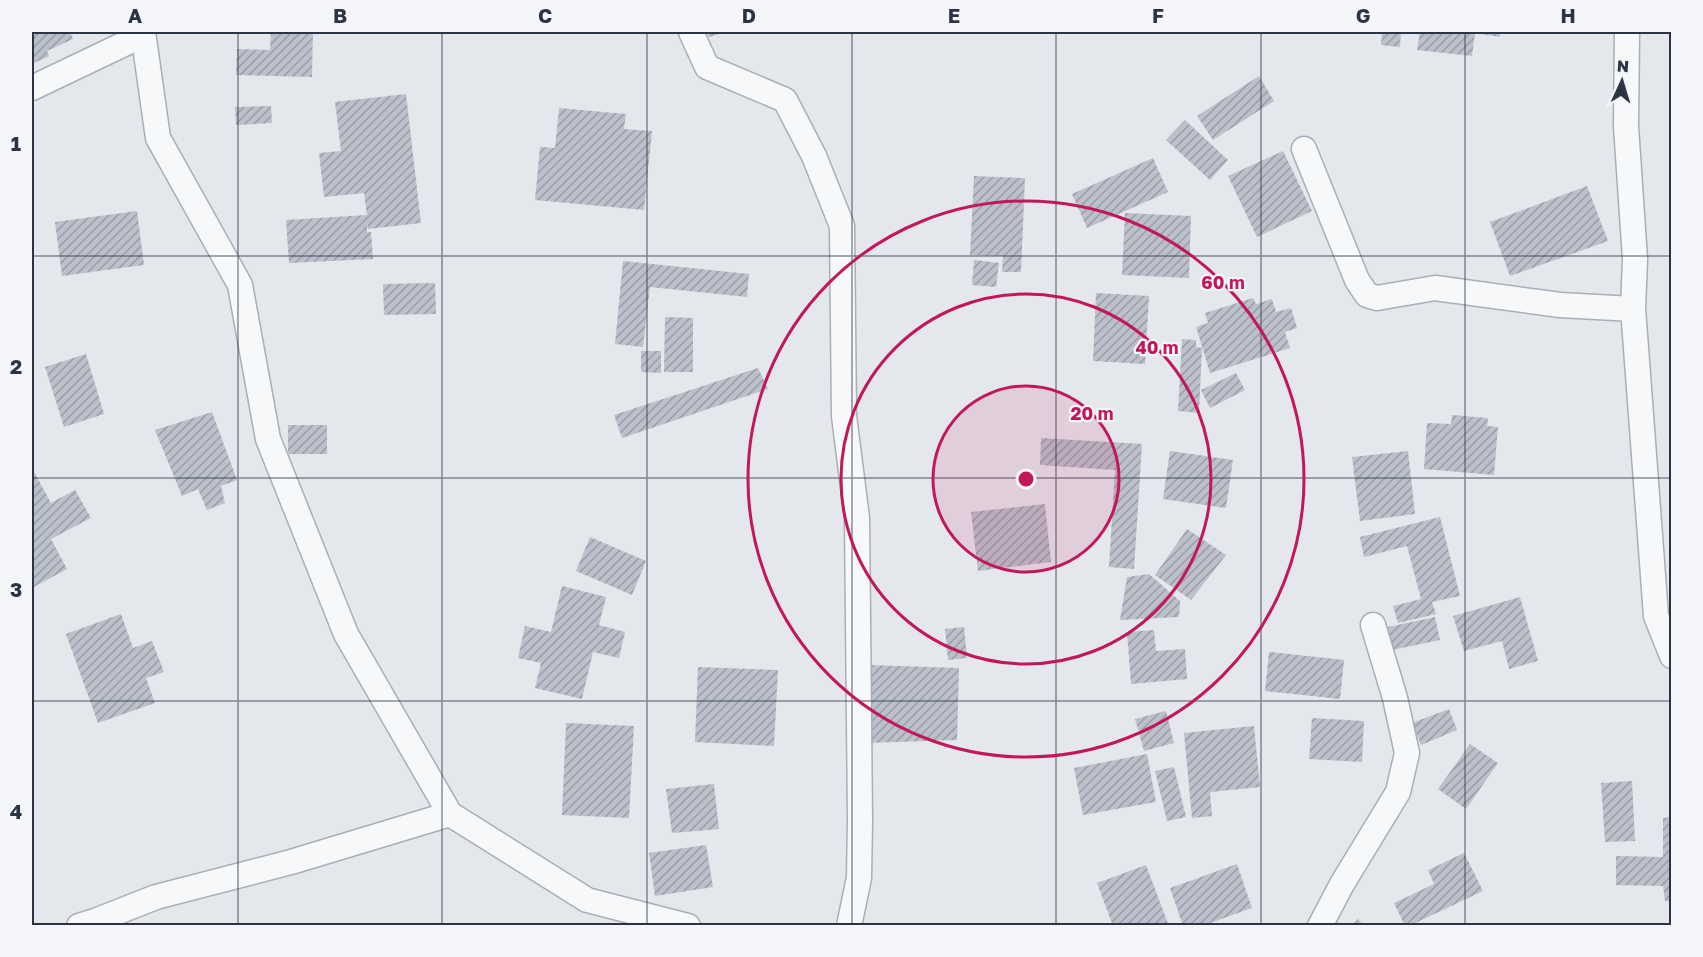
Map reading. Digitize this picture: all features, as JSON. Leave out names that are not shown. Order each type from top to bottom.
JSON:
[{"type":"street","points":[[691,32],[707,66],[785,100],[814,156],[842,226],[844,416],[857,518],[859,878],[849,926]]},
{"type":"street","points":[[1627,32],[1626,126],[1635,259],[1633,309],[1656,615],[1671,656]]},
{"type":"street","points":[[32,88],[143,33],[158,138],[240,285],[268,439],[346,634],[450,814],[587,900],[687,926]]},
{"type":"street","points":[[1304,149],[1357,279],[1367,295],[1377,298],[1435,288],[1560,304],[1633,309]]},
{"type":"street","points":[[1320,926],[1342,884],[1398,792],[1407,753],[1395,698],[1372,626]]},
{"type":"street","points":[[79,926],[156,897],[291,862],[450,814]]},
{"type":"building","points":[[32,32],[70,32],[73,39],[47,51],[49,56],[32,64]]},
{"type":"building","points":[[271,32],[313,32],[312,77],[236,75],[237,49],[270,50]]},
{"type":"building","points":[[707,32],[726,32],[709,37]]},
{"type":"building","points":[[1382,32],[1401,32],[1400,47],[1381,45]]},
{"type":"building","points":[[1420,32],[1500,32],[1500,37],[1475,33],[1472,56],[1417,50]]},
{"type":"building","points":[[1259,76],[1274,101],[1213,140],[1197,116]]},
{"type":"building","points":[[406,94],[421,223],[368,229],[367,223],[367,232],[371,232],[373,259],[289,263],[286,220],[367,215],[364,193],[324,197],[319,153],[341,151],[335,102]]},
{"type":"building","points":[[271,106],[272,123],[236,125],[235,107]]},
{"type":"building","points":[[559,108],[626,114],[624,129],[652,131],[644,210],[535,200],[540,147],[555,148]]},
{"type":"building","points":[[1185,120],[1228,160],[1210,180],[1166,140]]},
{"type":"building","points":[[1283,151],[1312,211],[1257,237],[1228,176]]},
{"type":"building","points":[[1153,158],[1168,192],[1087,228],[1072,194]]},
{"type":"building","points":[[974,176],[1025,178],[1021,272],[1002,272],[1003,256],[970,255]]},
{"type":"building","points":[[1587,186],[1608,241],[1510,276],[1490,222]]},
{"type":"building","points":[[137,211],[144,265],[62,276],[55,222]]},
{"type":"building","points":[[1125,213],[1191,216],[1189,278],[1122,275]]},
{"type":"building","points":[[974,260],[999,263],[996,287],[972,285]]},
{"type":"building","points":[[623,261],[749,274],[747,297],[650,287],[643,347],[615,344]]},
{"type":"building","points":[[435,283],[436,314],[384,315],[383,284]]},
{"type":"building","points":[[1096,293],[1149,296],[1145,364],[1093,361]]},
{"type":"building","points":[[1253,298],[1256,304],[1272,299],[1276,312],[1291,308],[1297,328],[1285,332],[1290,348],[1210,373],[1196,327],[1208,323],[1205,313]]},
{"type":"building","points":[[665,317],[693,318],[693,372],[664,372]]},
{"type":"building","points":[[1182,339],[1196,340],[1196,347],[1202,348],[1199,413],[1178,411]]},
{"type":"building","points":[[641,351],[661,351],[661,373],[641,372]]},
{"type":"building","points":[[86,354],[104,414],[64,427],[45,367]]},
{"type":"building","points":[[758,368],[768,389],[622,438],[614,415]]},
{"type":"building","points":[[1236,373],[1245,390],[1210,408],[1201,390]]},
{"type":"building","points":[[212,412],[237,480],[221,486],[225,503],[207,510],[198,489],[182,496],[155,430]]},
{"type":"building","points":[[1452,415],[1488,418],[1487,426],[1498,427],[1494,475],[1424,469],[1427,423],[1451,424]]},
{"type":"building","points":[[288,425],[327,425],[327,454],[288,454]]},
{"type":"building","points":[[1041,438],[1142,444],[1134,569],[1109,567],[1115,470],[1040,465]]},
{"type":"building","points":[[1170,451],[1233,460],[1226,508],[1163,499]]},
{"type":"building","points":[[1408,451],[1415,514],[1360,521],[1352,457]]},
{"type":"building","points":[[32,468],[51,503],[75,490],[91,518],[51,539],[67,569],[32,588]]},
{"type":"building","points":[[1045,504],[1051,562],[978,571],[971,512]]},
{"type":"building","points":[[1440,517],[1460,596],[1432,602],[1436,614],[1398,623],[1393,606],[1421,599],[1407,546],[1364,557],[1360,537]]},
{"type":"building","points":[[1187,529],[1226,555],[1191,600],[1155,575]]},
{"type":"building","points":[[590,537],[646,561],[632,595],[576,571]]},
{"type":"building","points":[[1149,574],[1180,601],[1179,617],[1120,620],[1127,577]]},
{"type":"building","points":[[562,586],[606,597],[599,625],[625,632],[619,658],[593,652],[582,699],[535,688],[541,663],[518,658],[525,626],[551,632]]},
{"type":"building","points":[[1520,597],[1538,661],[1509,669],[1502,641],[1464,651],[1453,616]]},
{"type":"building","points":[[121,614],[133,648],[152,641],[164,672],[146,678],[155,703],[98,723],[66,634]]},
{"type":"building","points":[[1435,617],[1440,640],[1392,650],[1388,627]]},
{"type":"building","points":[[964,627],[967,658],[948,660],[945,629]]},
{"type":"building","points":[[1154,630],[1156,651],[1185,649],[1187,679],[1131,684],[1127,632]]},
{"type":"building","points":[[1269,652],[1344,660],[1340,699],[1265,691]]},
{"type":"building","points":[[869,665],[959,668],[957,740],[866,743]]},
{"type":"building","points":[[698,667],[778,670],[774,746],[695,742]]},
{"type":"building","points":[[1449,709],[1457,730],[1421,745],[1412,723]]},
{"type":"building","points":[[1166,711],[1174,743],[1144,751],[1135,719]]},
{"type":"building","points":[[1312,718],[1364,721],[1362,762],[1309,759]]},
{"type":"building","points":[[566,723],[634,726],[629,818],[562,815]]},
{"type":"building","points":[[1254,726],[1260,787],[1210,792],[1212,816],[1192,818],[1184,733]]},
{"type":"building","points":[[1470,744],[1498,763],[1466,809],[1438,789]]},
{"type":"building","points":[[1147,754],[1156,802],[1083,815],[1074,768]]},
{"type":"building","points":[[1174,767],[1186,817],[1167,821],[1155,771]]},
{"type":"building","points":[[1632,781],[1635,841],[1605,842],[1601,783]]},
{"type":"building","points":[[714,784],[719,829],[672,833],[666,789]]},
{"type":"building","points":[[1672,817],[1672,902],[1665,901],[1663,886],[1616,885],[1616,856],[1663,857],[1663,818]]},
{"type":"building","points":[[706,845],[713,887],[655,896],[649,853]]},
{"type":"building","points":[[1464,853],[1483,891],[1405,926],[1394,903],[1434,884],[1428,870]]},
{"type":"building","points":[[1237,864],[1252,908],[1202,926],[1183,926],[1170,888]]},
{"type":"building","points":[[1146,865],[1169,926],[1113,926],[1097,883]]},
{"type":"building","points":[[1358,919],[1364,926],[1351,926]]}]
